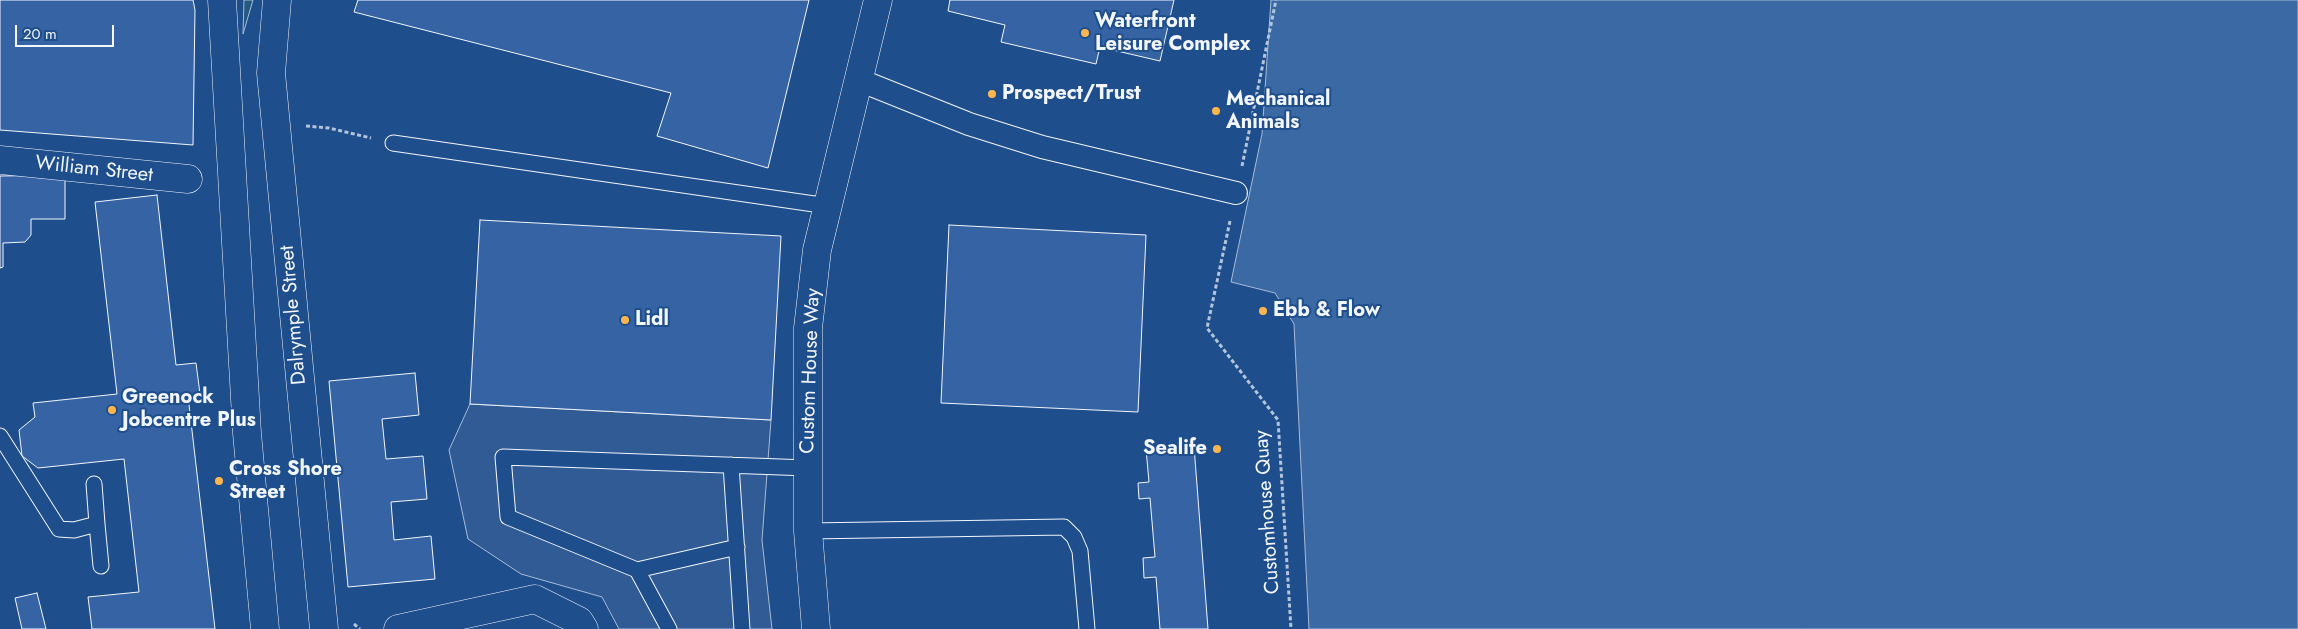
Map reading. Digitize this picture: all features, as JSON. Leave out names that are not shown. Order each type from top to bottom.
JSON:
[{"type":"main road","points":[[222,0],[247,433],[265,629]]},
{"type":"main road","name":"Dalrymple Street","points":[[277,0],[271,73],[324,629]]},
{"type":"main road","name":"Custom House Way","points":[[816,629],[808,531],[808,328],[817,250],[878,0]]},
{"type":"main road","name":"William Street","points":[[0,160],[188,179]]},
{"type":"main road","points":[[398,629],[535,599],[579,621],[584,629]]},
{"type":"street","points":[[859,80],[969,124],[1042,147],[1236,193]]},
{"type":"lane","points":[[393,144],[828,206]]},
{"type":"lane","points":[[0,436],[58,529],[74,530],[97,524]]},
{"type":"lane","points":[[737,548],[637,570],[508,517],[504,457],[808,468]]},
{"type":"lane","points":[[731,465],[742,629]]},
{"type":"lane","points":[[94,484],[102,566]]},
{"type":"lane","points":[[808,531],[1064,527],[1074,538],[1080,551],[1087,629]]},
{"type":"lane","points":[[637,570],[669,629]]},
{"type":"path","points":[[276,124],[329,128],[393,144]]},
{"type":"path","name":"Customhouse Quay","points":[[1206,328],[1278,420],[1291,629]]},
{"type":"shaded area","points":[[244,0],[253,0],[243,34]]},
{"type":"shaded area","points":[[1271,0],[2298,0],[2298,629],[1309,629],[1294,324],[1275,293],[1231,282],[1262,134]]},
{"type":"shaded area","points":[[470,404],[771,420],[762,540],[772,629],[619,629],[602,597],[521,574],[468,539],[449,450]]},
{"type":"building","points":[[0,0],[193,0],[195,10],[193,145],[0,130]]},
{"type":"building","points":[[358,0],[809,0],[768,168],[657,136],[671,93],[354,12]]},
{"type":"building","name":"Waterfront Leisure Complex","points":[[950,0],[1174,0],[1160,61],[1100,47],[1096,64],[1001,42],[1005,25],[948,11]]},
{"type":"building","points":[[65,175],[65,219],[31,219],[31,235],[25,242],[3,243],[3,267],[0,268],[0,176]]},
{"type":"building","name":"Greenock Jobcentre Plus","points":[[157,195],[176,365],[196,363],[200,394],[188,396],[215,629],[92,629],[88,597],[139,592],[124,459],[38,468],[22,456],[19,430],[35,417],[33,403],[117,394],[95,202]]},
{"type":"building","name":"Lidl","points":[[480,220],[781,236],[771,420],[470,404]]},
{"type":"building","points":[[949,225],[1146,235],[1138,412],[941,403]]},
{"type":"building","points":[[415,373],[419,415],[382,419],[386,459],[423,456],[427,499],[391,502],[394,540],[431,536],[435,579],[348,587],[329,381]]},
{"type":"building","points":[[1194,446],[1208,629],[1160,629],[1156,577],[1144,578],[1143,558],[1155,557],[1150,498],[1139,499],[1138,483],[1149,482],[1146,449]]},
{"type":"building","points":[[37,593],[46,629],[22,629],[15,598]]},
{"type":"place","name":"Waterfront Leisure Complex","points":[[1085,33]]},
{"type":"place","name":"Prospect/Trust","points":[[992,94]]},
{"type":"place","name":"Mechanical Animals","points":[[1216,111]]},
{"type":"place","name":"Ebb & Flow","points":[[1263,311]]},
{"type":"place","name":"Lidl","points":[[625,320]]},
{"type":"place","name":"Greenock Jobcentre Plus","points":[[112,410]]},
{"type":"place","name":"Sealife","points":[[1217,449]]},
{"type":"place","name":"Cross Shore Street","points":[[219,481]]}]
